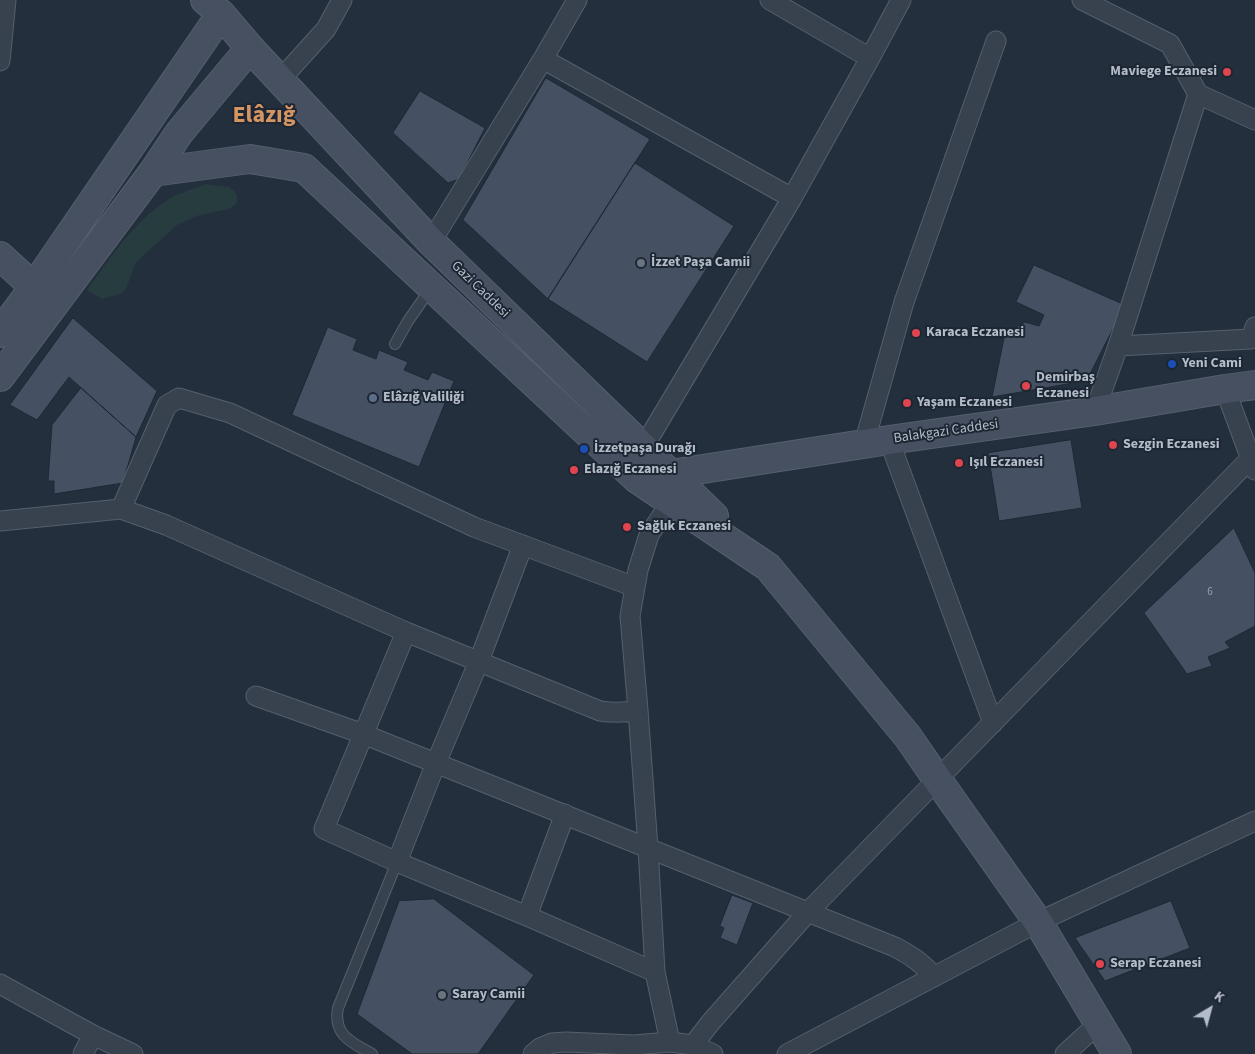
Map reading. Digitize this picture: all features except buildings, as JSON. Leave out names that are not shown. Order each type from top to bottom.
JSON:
[{"type":"main road","name":"Gazi Caddesi","points":[[213,7],[431,242],[768,567]]},
{"type":"main road","points":[[0,377],[45,294],[213,7]]},
{"type":"main road","points":[[0,333],[45,294],[153,172],[179,133],[250,48]]},
{"type":"main road","points":[[153,172],[250,159],[304,168],[637,480],[768,567],[908,737],[936,780],[1038,922],[1116,1054]]},
{"type":"main road","points":[[0,256],[45,294]]},
{"type":"main road","name":"Balakgazi Caddesi","points":[[637,480],[876,442],[1095,412],[1255,385]]},
{"type":"street","points":[[0,61],[6,0]]},
{"type":"street","points":[[281,79],[326,29],[342,0]]},
{"type":"street","points":[[431,242],[577,0]]},
{"type":"street","points":[[770,0],[870,58]]},
{"type":"street","points":[[643,448],[792,198],[901,0]]},
{"type":"street","points":[[1082,0],[1170,44],[1198,94],[1255,120]]},
{"type":"street","points":[[993,723],[876,442],[904,302],[996,41]]},
{"type":"street","points":[[542,59],[792,198]]},
{"type":"street","points":[[1095,412],[1118,346],[1198,94]]},
{"type":"street","points":[[1118,346],[1251,339],[1255,327]]},
{"type":"street","points":[[693,1045],[807,913],[936,780],[1252,465],[1224,389]]},
{"type":"street","points":[[121,509],[167,405],[179,398],[230,413],[474,527],[635,587]]},
{"type":"street","points":[[670,1042],[654,972],[648,848],[630,616],[638,570],[649,535],[671,502]]},
{"type":"street","points":[[0,522],[121,509],[166,525],[406,632],[600,710],[628,713],[638,710]]},
{"type":"street","points":[[397,862],[479,661],[523,545]]},
{"type":"street","points":[[406,632],[324,829],[654,972]]},
{"type":"street","points":[[256,696],[363,734],[894,947],[907,953],[927,968],[934,977]]},
{"type":"street","points":[[527,916],[565,814]]},
{"type":"street","points":[[787,1054],[1038,922],[1255,821]]},
{"type":"street","points":[[0,984],[94,1035],[134,1054]]},
{"type":"street","points":[[1065,1054],[1099,1023]]},
{"type":"street","points":[[83,1054],[94,1035]]},
{"type":"street","points":[[533,1054],[540,1048],[552,1043],[634,1045],[670,1042],[693,1045],[713,1054]]},
{"type":"lane","points":[[395,344],[431,287]]},
{"type":"lane","points":[[372,1054],[341,1032],[336,1016],[397,862]]},
{"type":"green space","points":[[205,184],[229,187],[237,195],[235,205],[229,209],[196,216],[177,225],[136,262],[126,289],[120,294],[102,299],[87,290],[120,244],[149,214],[170,198]]},
{"type":"place","name":"Maviege Eczanesi","points":[[1227,72]]},
{"type":"place","name":"İzzet Paşa Camii","points":[[641,263]]},
{"type":"place","name":"Karaca Eczanesi","points":[[916,333]]},
{"type":"place","name":"Yeni Cami","points":[[1172,364]]},
{"type":"place","name":"Demirbaş Eczanesi","points":[[1026,386]]},
{"type":"place","name":"Elâzığ Valiliği","points":[[373,398]]},
{"type":"place","name":"Yaşam Eczanesi","points":[[907,403]]},
{"type":"place","name":"Sezgin Eczanesi","points":[[1113,445]]},
{"type":"place","name":"İzzetpaşa Durağı","points":[[584,449]]},
{"type":"place","name":"Işıl Eczanesi","points":[[959,463]]},
{"type":"place","name":"Elazığ Eczanesi","points":[[574,470]]},
{"type":"place","name":"Sağlık Eczanesi","points":[[627,527]]},
{"type":"place","name":"Serap Eczanesi","points":[[1100,964]]},
{"type":"place","name":"Saray Camii","points":[[442,995]]},
{"type":"district","name":"Elâzığ","points":[[264,117]]}]
